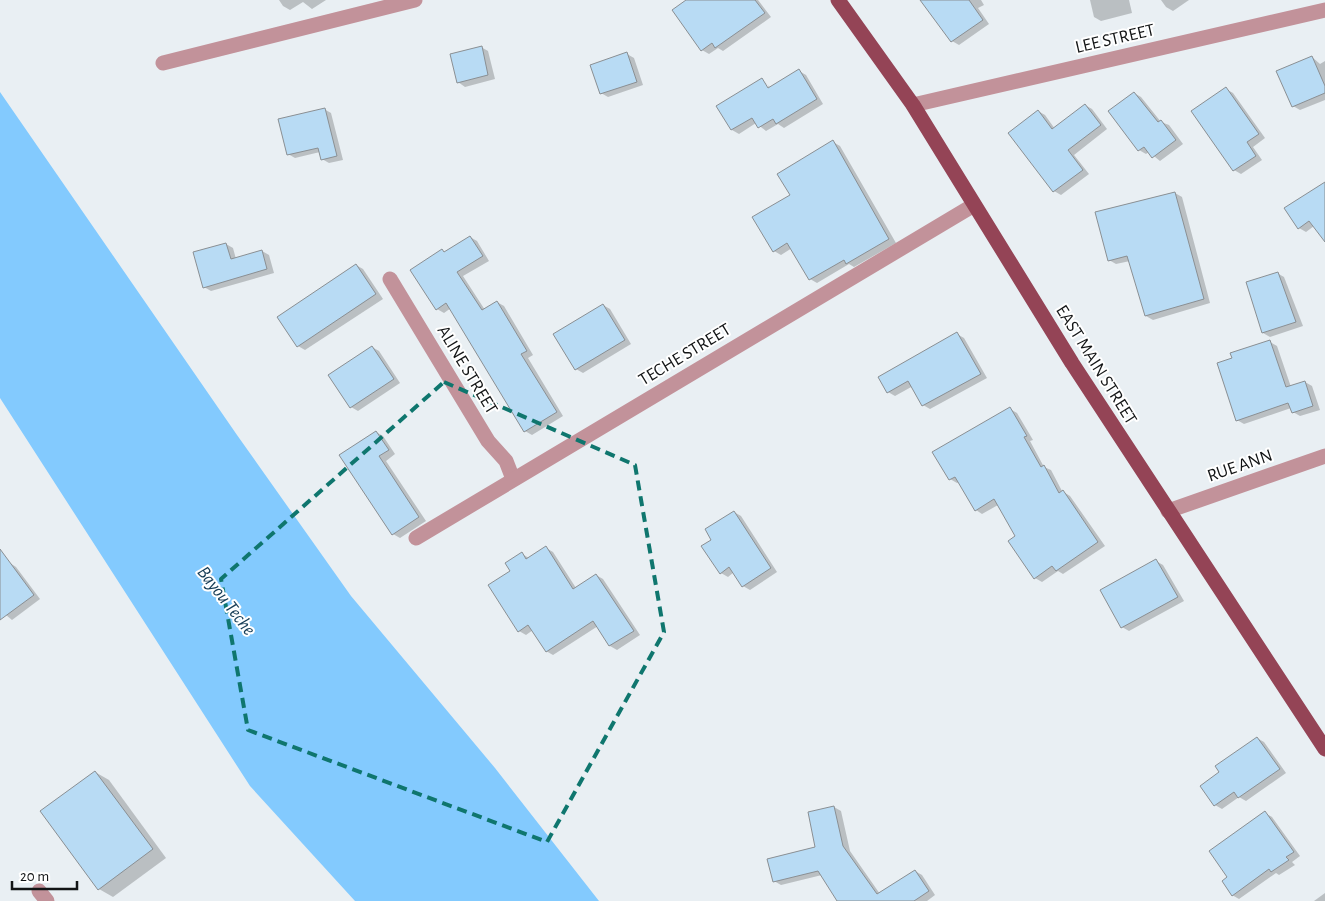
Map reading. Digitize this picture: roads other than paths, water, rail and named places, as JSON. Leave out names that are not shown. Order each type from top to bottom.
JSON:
[{"type":"main road","name":"EAST MAIN STREET","points":[[838,0],[913,105],[1072,363],[1325,749]]},
{"type":"street","points":[[163,64],[415,0]]},
{"type":"street","name":"LEE STREET","points":[[913,105],[1325,10]]},
{"type":"street","name":"TECHE STREET","points":[[416,538],[974,205]]},
{"type":"street","name":"ALINE STREET","points":[[390,279],[488,441],[506,462],[513,479]]},
{"type":"street","name":"RUE ANN","points":[[1168,511],[1325,456]]},
{"type":"water","name":"Bayou Teche","points":[[0,92],[237,435],[351,596],[495,768],[599,901],[355,901],[250,786],[0,398]]}]
